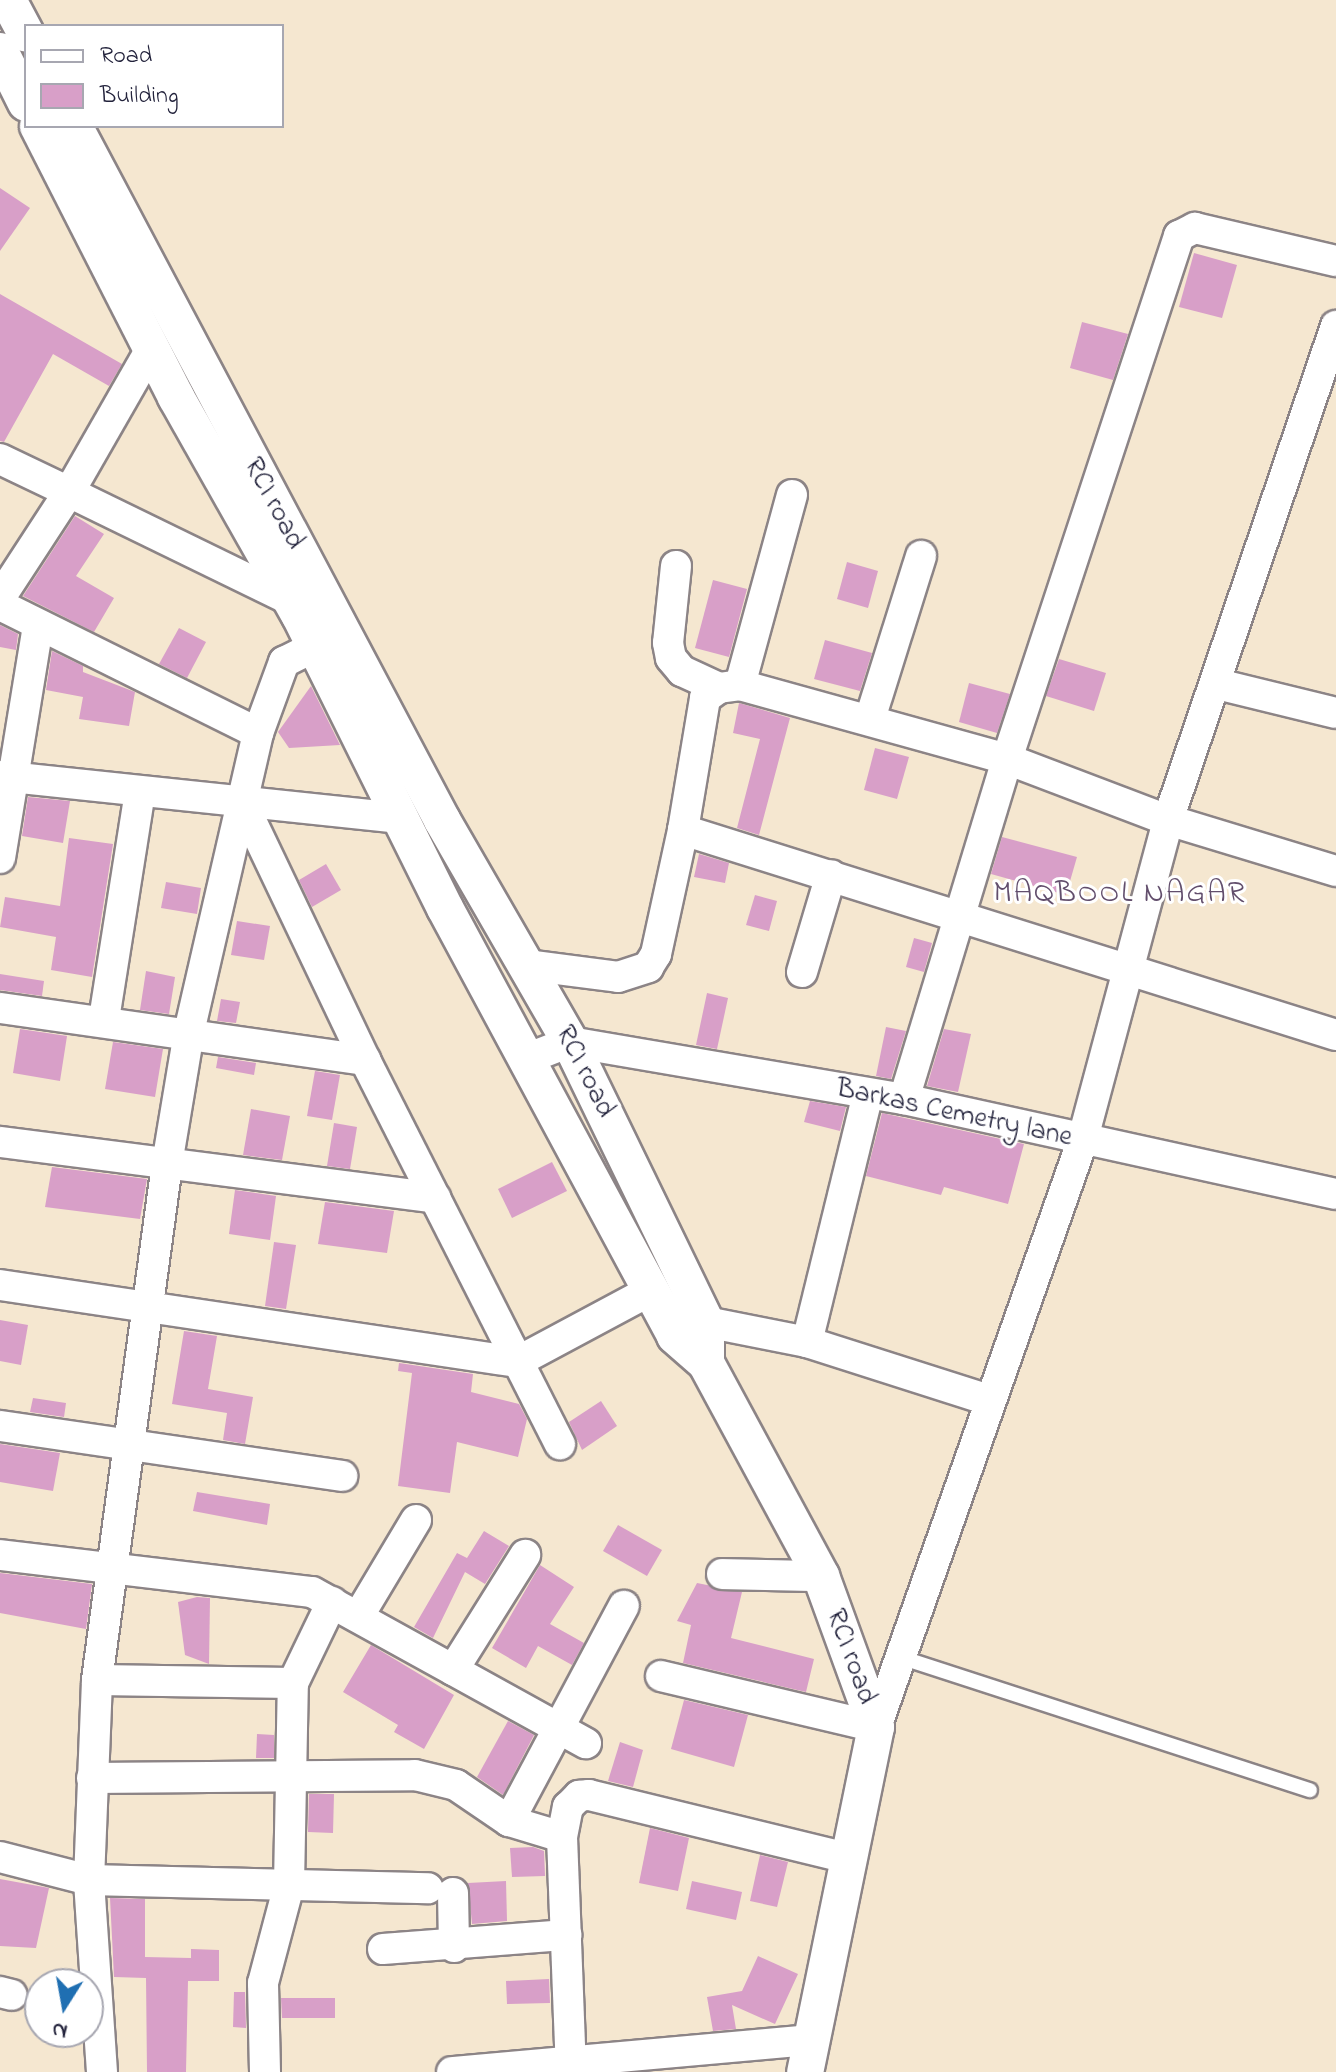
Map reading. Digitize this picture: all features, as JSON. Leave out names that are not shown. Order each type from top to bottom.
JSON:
[{"type":"street","points":[[8,0],[24,30]]},
{"type":"street","points":[[0,51],[24,99]]},
{"type":"street","points":[[39,128],[151,349],[292,601],[329,640],[400,818],[651,1290],[690,1329],[807,1342],[989,1400]]},
{"type":"street","name":"RCI road","points":[[75,128],[329,640],[570,1042],[690,1329],[821,1576],[876,1727],[808,2056]]},
{"type":"street","points":[[904,1099],[963,914],[1007,759],[1179,236],[1195,228],[1336,261]]},
{"type":"street","points":[[661,1676],[876,1727],[1082,1142],[1168,820],[1217,684],[1336,326]]},
{"type":"street","points":[[0,598],[69,492],[151,349]]},
{"type":"street","points":[[0,459],[292,601]]},
{"type":"street","points":[[526,965],[618,977],[648,967],[656,954],[683,830],[705,698],[729,687],[792,495]]},
{"type":"street","points":[[870,719],[921,556]]},
{"type":"street","points":[[676,566],[668,643],[671,658],[682,671],[729,687],[870,719],[1007,759],[1168,820],[1336,871]]},
{"type":"street","points":[[0,605],[258,733]]},
{"type":"street","points":[[0,858],[7,777],[38,626]]},
{"type":"street","points":[[102,2072],[89,1880],[97,1680],[115,1572],[128,1442],[167,1164],[189,1032],[258,733],[284,662],[329,640]]},
{"type":"street","points":[[1217,684],[1336,713]]},
{"type":"street","points":[[7,777],[400,818]]},
{"type":"street","points":[[104,1019],[140,792]]},
{"type":"street","points":[[243,804],[365,1060],[560,1444]]},
{"type":"street","points":[[683,830],[963,914],[1336,1035]]},
{"type":"street","points":[[802,972],[831,875]]},
{"type":"street","points":[[0,1008],[104,1019],[365,1060]]},
{"type":"street","points":[[526,1059],[570,1042]]},
{"type":"street","name":"Barkas Cemetry lane","points":[[570,1042],[904,1099],[1082,1142],[1336,1194]]},
{"type":"street","points":[[807,1342],[868,1094]]},
{"type":"street","points":[[0,1142],[435,1198]]},
{"type":"street","points":[[0,1285],[517,1362],[651,1290]]},
{"type":"street","points":[[0,1426],[128,1442],[342,1476]]},
{"type":"street","points":[[358,1617],[416,1520]]},
{"type":"street","points":[[0,1555],[115,1572],[312,1592],[574,1736]]},
{"type":"street","points":[[453,1670],[525,1555]]},
{"type":"street","points":[[722,1574],[821,1576]]},
{"type":"street","points":[[265,2072],[263,1983],[289,1885],[293,1683],[332,1602]]},
{"type":"street","points":[[509,1821],[574,1736],[624,1606]]},
{"type":"street","points":[[97,1680],[293,1683]]},
{"type":"street","points":[[92,1778],[437,1779],[509,1821],[562,1837]]},
{"type":"street","points":[[571,2068],[562,1837],[568,1807],[579,1796],[589,1795],[847,1858]]},
{"type":"street","points":[[0,1857],[89,1880],[440,1891],[454,1947]]},
{"type":"street","points":[[383,1949],[454,1947],[566,1935]]},
{"type":"street","points":[[452,2072],[808,2056]]},
{"type":"lane","points":[[899,1657],[1310,1790]]},
{"type":"building","points":[[0,188],[30,208],[0,251]]},
{"type":"building","points":[[1194,253],[1237,265],[1222,318],[1179,307]]},
{"type":"building","points":[[0,294],[122,364],[109,386],[53,354],[4,442],[0,441]]},
{"type":"building","points":[[1082,322],[1128,334],[1113,380],[1070,368]]},
{"type":"building","points":[[75,516],[104,534],[76,576],[114,598],[94,632],[23,596]]},
{"type":"building","points":[[847,562],[878,571],[868,608],[837,599]]},
{"type":"building","points":[[713,580],[747,589],[729,657],[695,648]]},
{"type":"building","points":[[0,625],[18,634],[16,650],[0,647]]},
{"type":"building","points":[[179,628],[206,642],[187,678],[159,664]]},
{"type":"building","points":[[825,640],[872,653],[860,691],[814,679]]},
{"type":"building","points":[[52,651],[83,666],[83,672],[135,692],[129,726],[79,719],[83,697],[46,690]]},
{"type":"building","points":[[1059,659],[1106,673],[1094,711],[1046,696]]},
{"type":"building","points":[[969,683],[1010,694],[997,733],[959,722]]},
{"type":"building","points":[[311,686],[340,745],[289,748],[278,732]]},
{"type":"building","points":[[739,703],[790,718],[759,835],[737,828],[760,739],[733,733]]},
{"type":"building","points":[[875,748],[909,757],[897,799],[864,790]]},
{"type":"building","points":[[28,797],[70,801],[63,843],[22,836]]},
{"type":"building","points":[[1002,837],[1077,857],[1066,895],[991,874]]},
{"type":"building","points":[[69,838],[113,844],[92,977],[51,970],[56,937],[0,927],[5,897],[60,906]]},
{"type":"building","points":[[699,854],[729,863],[725,883],[694,877]]},
{"type":"building","points":[[326,864],[341,890],[312,907],[299,880]]},
{"type":"building","points":[[166,882],[201,888],[197,914],[161,908]]},
{"type":"building","points":[[755,895],[777,901],[769,931],[746,925]]},
{"type":"building","points":[[237,921],[270,926],[264,960],[231,955]]},
{"type":"building","points":[[914,938],[932,943],[924,972],[906,967]]},
{"type":"building","points":[[146,971],[175,977],[169,1014],[140,1010]]},
{"type":"building","points":[[0,974],[44,981],[42,996],[0,990]]},
{"type":"building","points":[[707,993],[728,998],[717,1049],[696,1045]]},
{"type":"building","points":[[221,999],[240,1002],[236,1023],[217,1021]]},
{"type":"building","points":[[886,1027],[906,1031],[891,1079],[876,1076]]},
{"type":"building","points":[[20,1029],[67,1036],[60,1081],[13,1073]]},
{"type":"building","points":[[944,1029],[971,1034],[958,1092],[927,1086]]},
{"type":"building","points":[[113,1042],[163,1049],[155,1097],[105,1089]]},
{"type":"building","points":[[218,1057],[256,1063],[254,1075],[216,1068]]},
{"type":"building","points":[[315,1071],[340,1075],[332,1120],[307,1116]]},
{"type":"building","points":[[810,1101],[846,1107],[840,1131],[804,1122]]},
{"type":"building","points":[[251,1109],[290,1116],[282,1160],[243,1155]]},
{"type":"building","points":[[882,1113],[1024,1144],[1008,1204],[944,1187],[941,1195],[866,1176]]},
{"type":"building","points":[[334,1123],[357,1127],[350,1169],[327,1166]]},
{"type":"building","points":[[552,1162],[567,1191],[512,1218],[498,1189]]},
{"type":"building","points":[[52,1167],[147,1179],[140,1219],[45,1207]]},
{"type":"building","points":[[235,1190],[276,1196],[270,1240],[229,1234]]},
{"type":"building","points":[[325,1202],[394,1211],[387,1253],[318,1244]]},
{"type":"building","points":[[274,1242],[296,1245],[286,1309],[265,1306]]},
{"type":"building","points":[[0,1320],[28,1325],[21,1365],[0,1361]]},
{"type":"building","points":[[184,1331],[217,1336],[208,1389],[253,1397],[245,1444],[223,1440],[227,1413],[172,1404]]},
{"type":"building","points":[[399,1363],[473,1374],[471,1392],[519,1404],[527,1419],[518,1457],[457,1442],[450,1493],[398,1486],[412,1373],[398,1371]]},
{"type":"building","points":[[33,1398],[66,1403],[64,1417],[30,1412]]},
{"type":"building","points":[[601,1401],[617,1426],[582,1450],[569,1422]]},
{"type":"building","points":[[0,1444],[60,1453],[53,1491],[0,1482]]},
{"type":"building","points":[[197,1492],[270,1504],[267,1525],[193,1511]]},
{"type":"building","points":[[618,1525],[662,1550],[647,1576],[603,1551]]},
{"type":"building","points":[[484,1531],[509,1546],[485,1584],[465,1572],[433,1638],[414,1627],[457,1553],[467,1558]]},
{"type":"building","points":[[540,1565],[574,1587],[550,1624],[584,1643],[572,1665],[538,1646],[526,1668],[492,1648]]},
{"type":"building","points":[[0,1573],[92,1584],[86,1629],[0,1613]]},
{"type":"building","points":[[697,1583],[742,1592],[731,1638],[814,1659],[806,1692],[683,1663],[691,1625],[677,1621]]},
{"type":"building","points":[[197,1597],[210,1598],[209,1664],[185,1655],[178,1602]]},
{"type":"building","points":[[371,1645],[454,1695],[424,1749],[394,1732],[398,1725],[343,1692]]},
{"type":"building","points":[[684,1700],[748,1715],[734,1767],[671,1749]]},
{"type":"building","points":[[508,1721],[534,1735],[503,1795],[477,1777]]},
{"type":"building","points":[[257,1734],[274,1735],[274,1758],[256,1758]]},
{"type":"building","points":[[620,1742],[643,1750],[633,1787],[608,1781]]},
{"type":"building","points":[[309,1794],[334,1794],[333,1833],[308,1832]]},
{"type":"building","points":[[650,1828],[689,1838],[678,1891],[639,1883]]},
{"type":"building","points":[[533,1847],[544,1851],[545,1876],[512,1877],[510,1848]]},
{"type":"building","points":[[760,1855],[788,1862],[777,1907],[750,1901]]},
{"type":"building","points":[[0,1879],[49,1888],[36,1948],[0,1946]]},
{"type":"building","points":[[506,1881],[507,1921],[472,1924],[468,1883]]},
{"type":"building","points":[[692,1881],[742,1892],[736,1920],[686,1909]]},
{"type":"building","points":[[110,1898],[145,1899],[145,1957],[191,1958],[191,1949],[219,1950],[219,1981],[188,1981],[186,2072],[147,2072],[146,1978],[114,1977]]},
{"type":"building","points":[[758,1956],[798,1974],[775,2024],[732,2005],[736,2029],[713,2031],[707,1997],[742,1991]]},
{"type":"building","points":[[549,1979],[550,2003],[507,2004],[506,1981]]},
{"type":"building","points":[[234,1992],[245,1992],[246,2028],[233,2027]]},
{"type":"building","points":[[281,1998],[335,1998],[335,2018],[282,2018]]},
{"type":"district","name":"MAQBOOL NAGAR","points":[[1120,894]]}]
